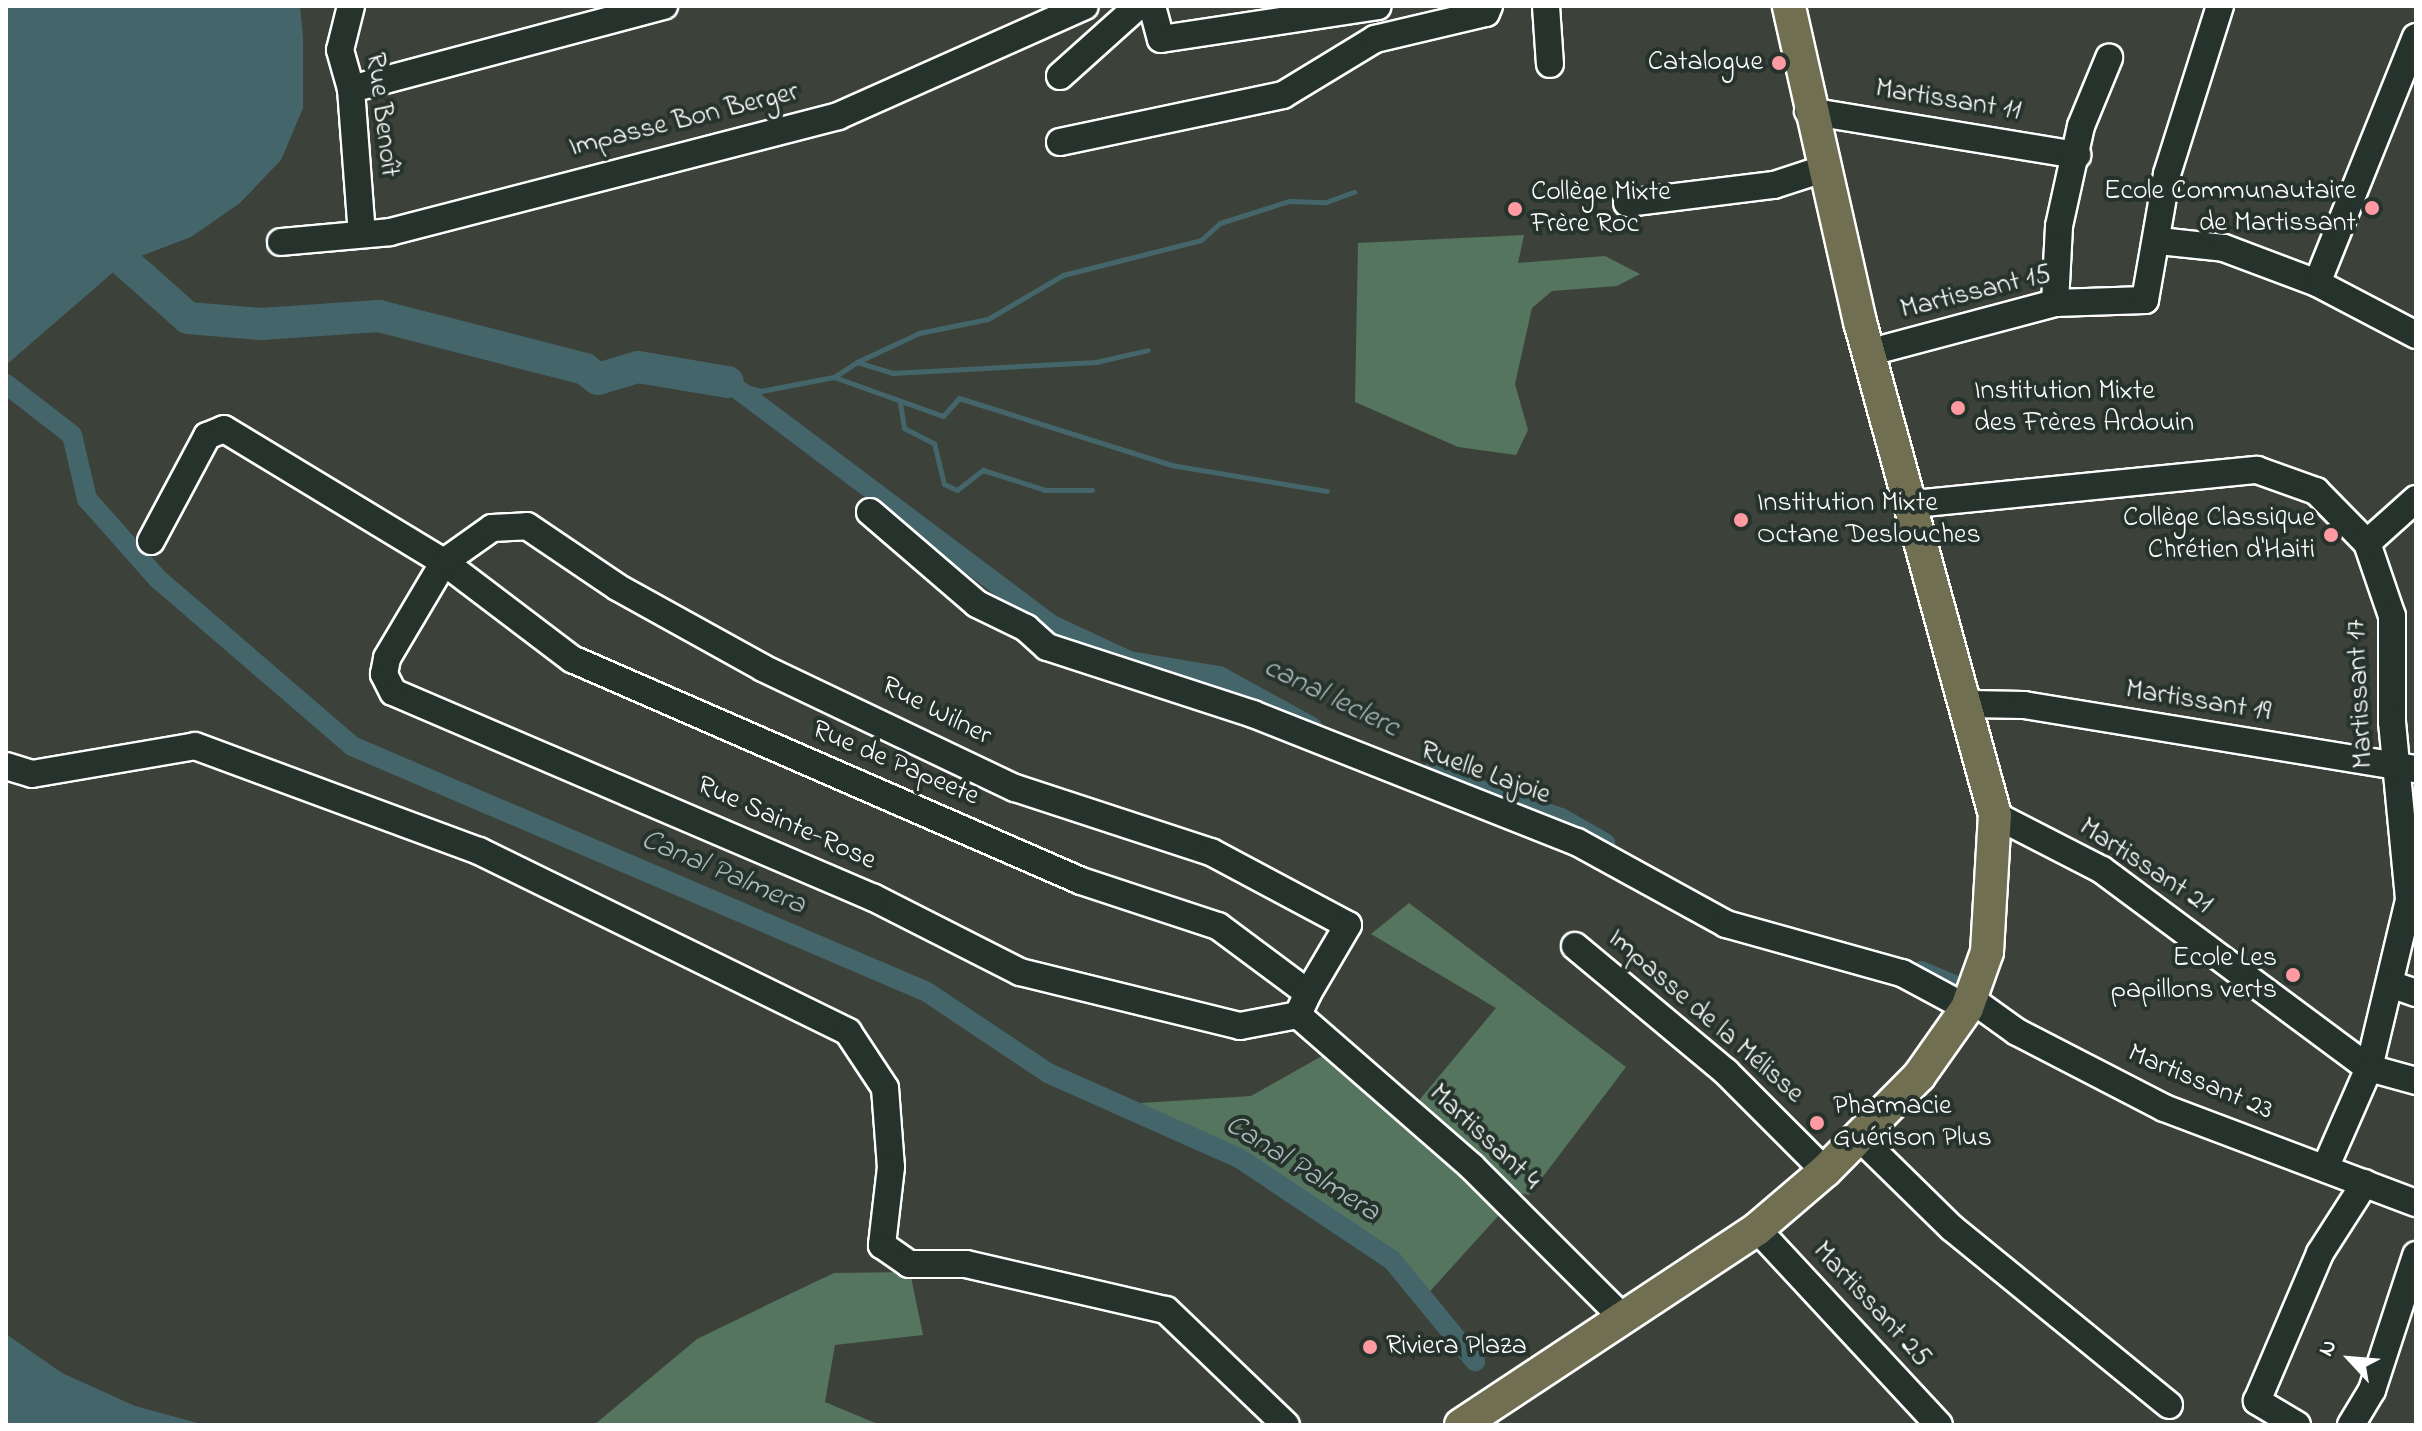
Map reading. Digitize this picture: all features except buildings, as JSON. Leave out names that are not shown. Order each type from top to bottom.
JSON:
[{"type":"main road","points":[[1461,1425],[1620,1315],[1757,1229],[1861,1139],[1969,1004],[1987,952],[1995,815],[1970,704],[1871,352],[1808,111],[1789,6]]},
{"type":"street","name":"Rue Benoît","points":[[351,6],[340,31],[351,89],[362,234]]},
{"type":"street","points":[[351,89],[664,6]]},
{"type":"street","name":"Impasse Bon Berger","points":[[281,242],[362,234],[838,116],[1085,6]]},
{"type":"street","points":[[1060,76],[1138,6]]},
{"type":"street","points":[[1152,6],[1161,39],[1378,6]]},
{"type":"street","points":[[1060,142],[1283,95],[1375,39],[1489,6]]},
{"type":"street","points":[[1546,6],[1550,64]]},
{"type":"street","points":[[2220,6],[2167,174],[2159,241],[2224,248],[2317,283],[2416,335]]},
{"type":"street","points":[[2317,283],[2416,37]]},
{"type":"street","points":[[2055,303],[2059,226],[2077,155],[2109,58]]},
{"type":"street","name":"Martissant 11","points":[[1808,111],[2077,155]]},
{"type":"street","points":[[1627,203],[1774,185],[1823,169]]},
{"type":"street","name":"Martissant 15","points":[[1871,352],[2055,303],[2145,300],[2159,241]]},
{"type":"street","name":"Rue de Papeete","points":[[151,541],[207,436],[224,429],[444,562],[572,659],[1081,881],[1218,926],[1303,1004]]},
{"type":"street","name":"Martissant 17","points":[[1914,504],[2257,470],[2316,491],[2367,543],[2404,616],[2406,768],[2413,901],[2369,1068],[2325,1168]]},
{"type":"street","points":[[2367,543],[2416,499]]},
{"type":"street","name":"Ruelle Lajoie","points":[[870,512],[977,604],[1026,628],[1047,647],[1253,714],[1577,842],[1726,924],[1902,973],[1969,1004]]},
{"type":"street","name":"Rue Wilner","points":[[444,562],[492,528],[527,526],[617,587],[763,668],[880,718],[1015,788],[1211,852],[1348,925],[1303,1004]]},
{"type":"street","name":"Rue Sainte-Rose","points":[[444,562],[387,658],[384,674],[393,692],[874,898],[1020,972],[1240,1026],[1303,1004]]},
{"type":"street","name":"Martissant 19","points":[[1970,704],[2024,705],[2406,768]]},
{"type":"street","points":[[6,766],[32,774],[195,746],[479,851],[848,1032],[885,1088],[891,1167],[882,1245],[909,1264],[966,1264],[1166,1310],[1286,1425]]},
{"type":"street","name":"Martissant 21","points":[[1995,815],[2102,870],[2369,1068],[2416,1081]]},
{"type":"street","name":"Impasse de la Mélisse","points":[[1575,946],[1726,1072],[1825,1171]]},
{"type":"street","points":[[2390,984],[2416,993]]},
{"type":"street","name":"Martissant 4","points":[[1303,1004],[1620,1315]]},
{"type":"street","name":"Martissant 23","points":[[1969,1004],[2164,1108],[2416,1203]]},
{"type":"street","points":[[1861,1139],[1952,1228],[2169,1405]]},
{"type":"street","points":[[2297,1425],[2257,1401],[2320,1253],[2365,1183]]},
{"type":"street","name":"Martissant 25","points":[[1757,1229],[1939,1425]]},
{"type":"street","points":[[2351,1425],[2372,1390],[2416,1255]]},
{"type":"green space","points":[[1524,235],[1518,263],[1605,256],[1640,274],[1617,286],[1552,291],[1532,308],[1515,384],[1528,430],[1516,455],[1458,447],[1355,402],[1358,243]]},
{"type":"green space","points":[[1409,903],[1626,1067],[1529,1195],[1519,1193],[1423,1299],[1396,1270],[1141,1103],[1251,1096],[1331,1051],[1406,1116],[1496,1008],[1371,934]]},
{"type":"green space","points":[[910,1272],[923,1335],[835,1345],[825,1402],[880,1425],[594,1425],[697,1339],[773,1302],[834,1273]]},
{"type":"water","points":[[6,6],[300,6],[303,108],[281,160],[240,203],[191,237],[125,262],[6,365]]},
{"type":"water","points":[[6,1334],[62,1373],[135,1406],[205,1425],[6,1425]]},
{"type":"waterway","points":[[857,362],[919,333],[988,319],[1063,275],[1201,240],[1220,223],[1289,201],[1326,202],[1354,192]]},
{"type":"waterway","points":[[125,262],[188,318],[261,324],[379,316],[585,369],[598,379],[638,367],[728,382]]},
{"type":"waterway","points":[[728,382],[761,391],[834,377],[857,362],[892,373],[1096,362],[1148,350]]},
{"type":"waterway","points":[[834,377],[943,416],[959,398],[1171,465],[1327,491]]},
{"type":"waterway","name":"canal leclerc","points":[[728,382],[1050,624],[1129,661],[1219,676],[1312,727]]},
{"type":"waterway","name":"Canal Palmera","points":[[6,384],[72,435],[87,499],[158,579],[352,746],[927,992],[1048,1073],[1239,1158],[1392,1260],[1475,1361]]},
{"type":"waterway","points":[[900,403],[904,428],[934,443],[944,484],[957,490],[983,470],[1045,490],[1092,490]]},
{"type":"waterway","name":"canal leclerc","points":[[1431,773],[1561,818],[1605,843]]},
{"type":"waterway","name":"canal leclerc","points":[[1921,971],[1954,985]]},
{"type":"place","name":"Catalogue","points":[[1779,63]]},
{"type":"place","name":"Ecole Communautaire de Martissant","points":[[2372,208]]},
{"type":"place","name":"Collège Mixte Frère Roc","points":[[1515,209]]},
{"type":"place","name":"Institution Mixte des Frères Ardouin","points":[[1958,408]]},
{"type":"place","name":"Institution Mixte Octane Deslouches","points":[[1741,520]]},
{"type":"place","name":"Collège Classique Chrétien d'Haiti","points":[[2331,535]]},
{"type":"place","name":"Ecole Les papillons verts","points":[[2293,975]]},
{"type":"place","name":"Pharmacie Guérison Plus","points":[[1817,1123]]},
{"type":"place","name":"Riviera Plaza","points":[[1370,1347]]}]
